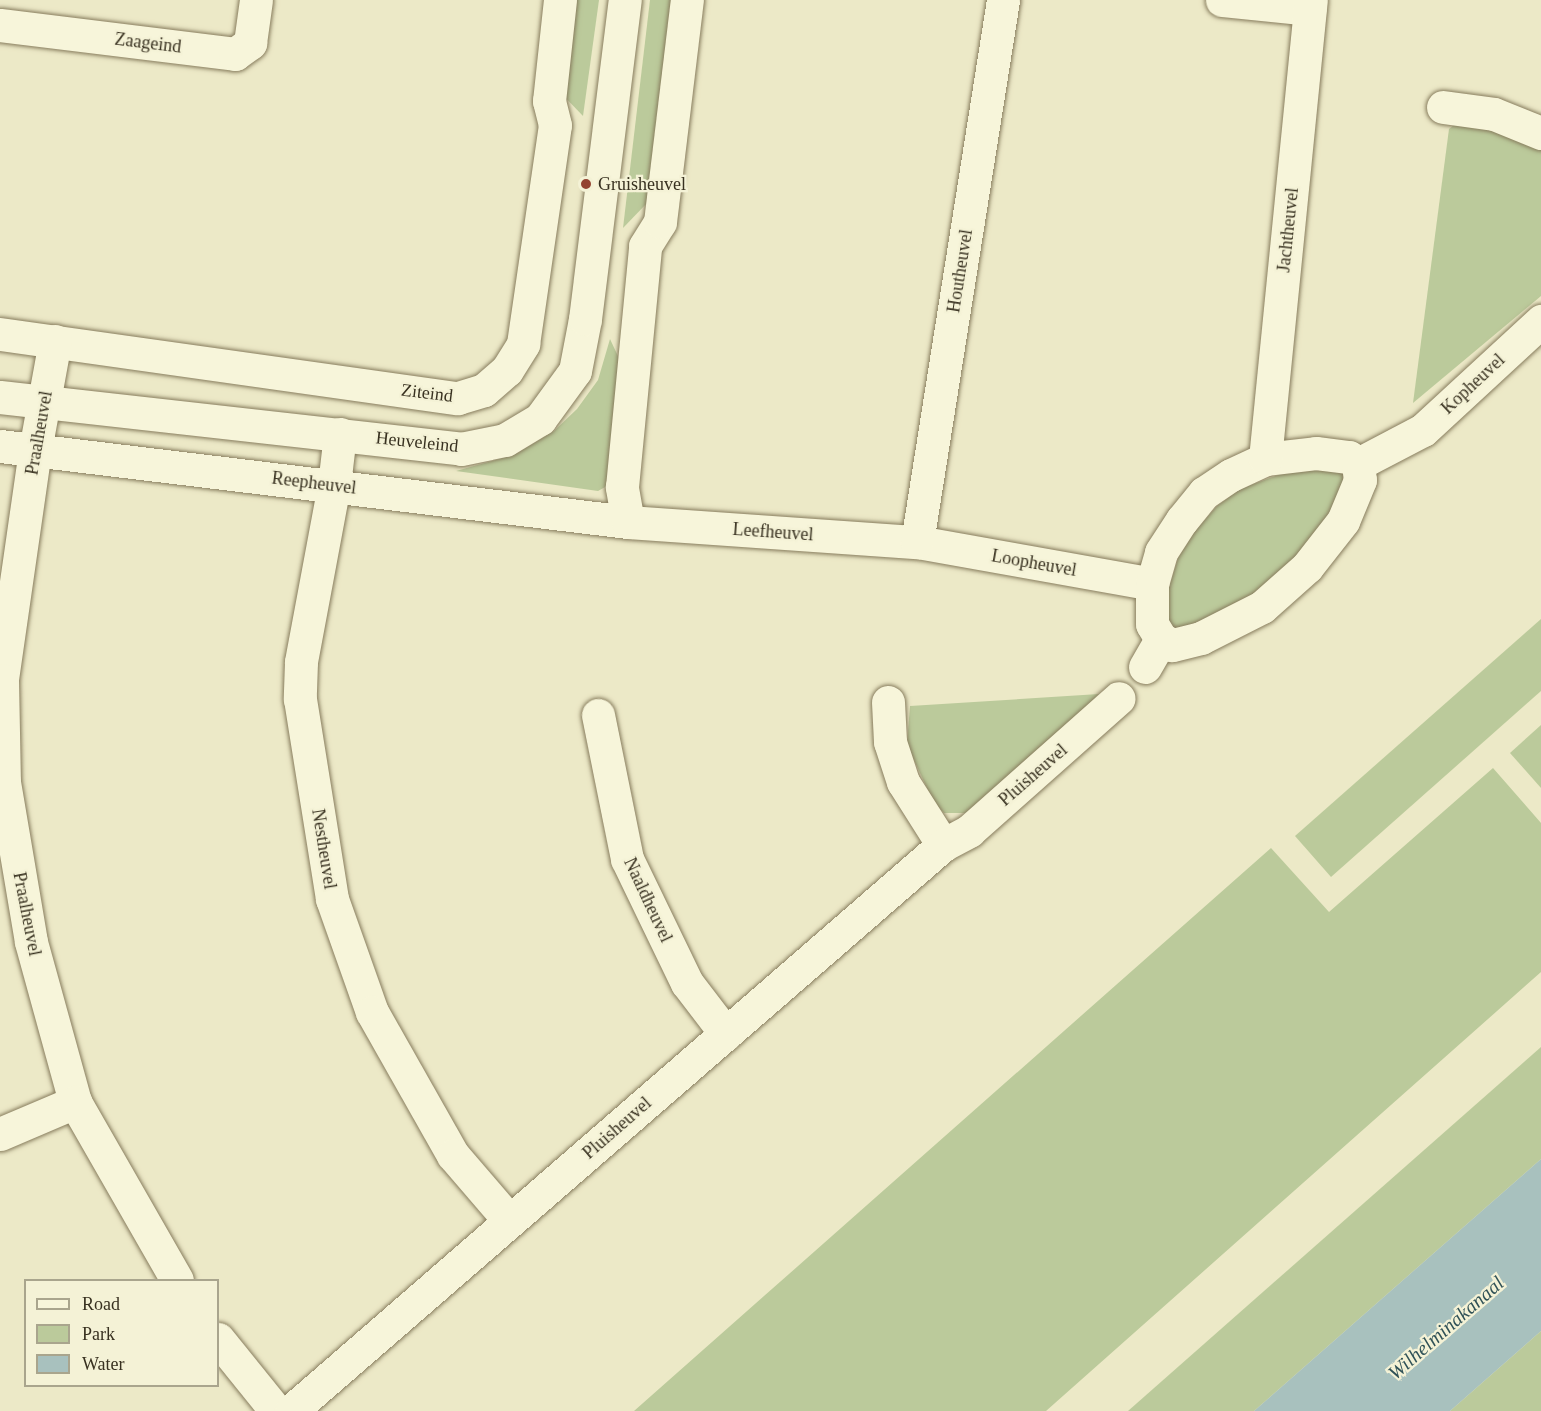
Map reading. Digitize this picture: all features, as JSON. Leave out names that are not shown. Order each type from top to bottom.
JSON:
[{"type":"street","name":"Zaageind","points":[[0,25],[234,54],[250,43],[256,0]]},
{"type":"street","name":"Ziteind","points":[[0,334],[458,398],[484,390],[507,370],[524,344],[555,125],[549,101],[560,0]]},
{"type":"street","name":"Heuveleind","points":[[0,397],[460,449],[505,440],[540,419],[574,371],[587,308],[625,0]]},
{"type":"street","points":[[628,522],[622,487],[645,246],[660,222],[687,0]]},
{"type":"street","name":"Houtheuvel","points":[[917,542],[1003,0]]},
{"type":"street","points":[[1222,0],[1311,4]]},
{"type":"street","name":"Jachtheuvel","points":[[1265,459],[1311,4]]},
{"type":"street","points":[[1443,107],[1494,114],[1541,133]]},
{"type":"street","name":"Kopheuvel","points":[[1358,464],[1423,430],[1541,321]]},
{"type":"street","name":"Praalheuvel","points":[[55,341],[35,450],[2,680],[4,782],[31,942],[75,1102],[176,1279]]},
{"type":"street","name":"Nestheuvel","points":[[340,434],[334,485],[301,662],[300,699],[332,899],[378,1022],[453,1155],[509,1220]]},
{"type":"street","name":"Reepheuvel","points":[[0,446],[628,522]]},
{"type":"street","points":[[1316,453],[1349,457],[1358,464],[1360,480],[1343,521],[1298,575],[1262,607],[1201,638],[1172,645],[1161,639],[1152,624],[1152,584],[1161,552],[1182,520],[1204,494],[1231,475],[1265,459],[1316,453]]},
{"type":"street","name":"Leefheuvel","points":[[628,522],[917,542]]},
{"type":"street","name":"Loopheuvel","points":[[917,542],[1152,584]]},
{"type":"street","points":[[1145,667],[1161,639]]},
{"type":"street","name":"Pluisheuvel","points":[[291,1411],[943,845],[969,831],[1119,698]]},
{"type":"street","points":[[888,702],[890,742],[903,782],[943,845]]},
{"type":"street","name":"Naaldheuvel","points":[[598,715],[627,859],[687,983],[726,1034]]},
{"type":"street","points":[[0,1134],[75,1102]]},
{"type":"street","points":[[219,1340],[276,1411]]},
{"type":"green space","points":[[570,0],[599,0],[583,116],[559,91]]},
{"type":"green space","points":[[650,0],[673,0],[649,201],[623,228]]},
{"type":"green space","points":[[1463,118],[1541,144],[1541,296],[1413,403],[1449,129]]},
{"type":"green space","points":[[610,339],[624,369],[607,486],[598,491],[456,471],[514,455],[554,431],[577,409],[598,380]]},
{"type":"green space","points":[[1340,469],[1350,487],[1299,562],[1256,598],[1175,631],[1168,619],[1168,591],[1178,558],[1195,531],[1217,506],[1240,489],[1292,470]]},
{"type":"green space","points":[[1541,619],[1541,691],[1331,877],[1295,836]]},
{"type":"green space","points":[[1099,694],[977,809],[965,813],[944,813],[934,803],[907,745],[910,706]]},
{"type":"green space","points":[[1541,725],[1541,788],[1510,753]]},
{"type":"green space","points":[[1493,768],[1541,823],[1541,972],[1046,1411],[634,1411],[1271,848],[1329,912]]},
{"type":"green space","points":[[1541,1047],[1541,1159],[1254,1411],[1128,1411]]},
{"type":"green space","points":[[1541,1331],[1541,1411],[1450,1411]]},
{"type":"water","name":"Wilhelminakanaal","points":[[1541,1159],[1541,1331],[1450,1411],[1254,1411]]},
{"type":"place","name":"Gruisheuvel","points":[[586,184]]}]
